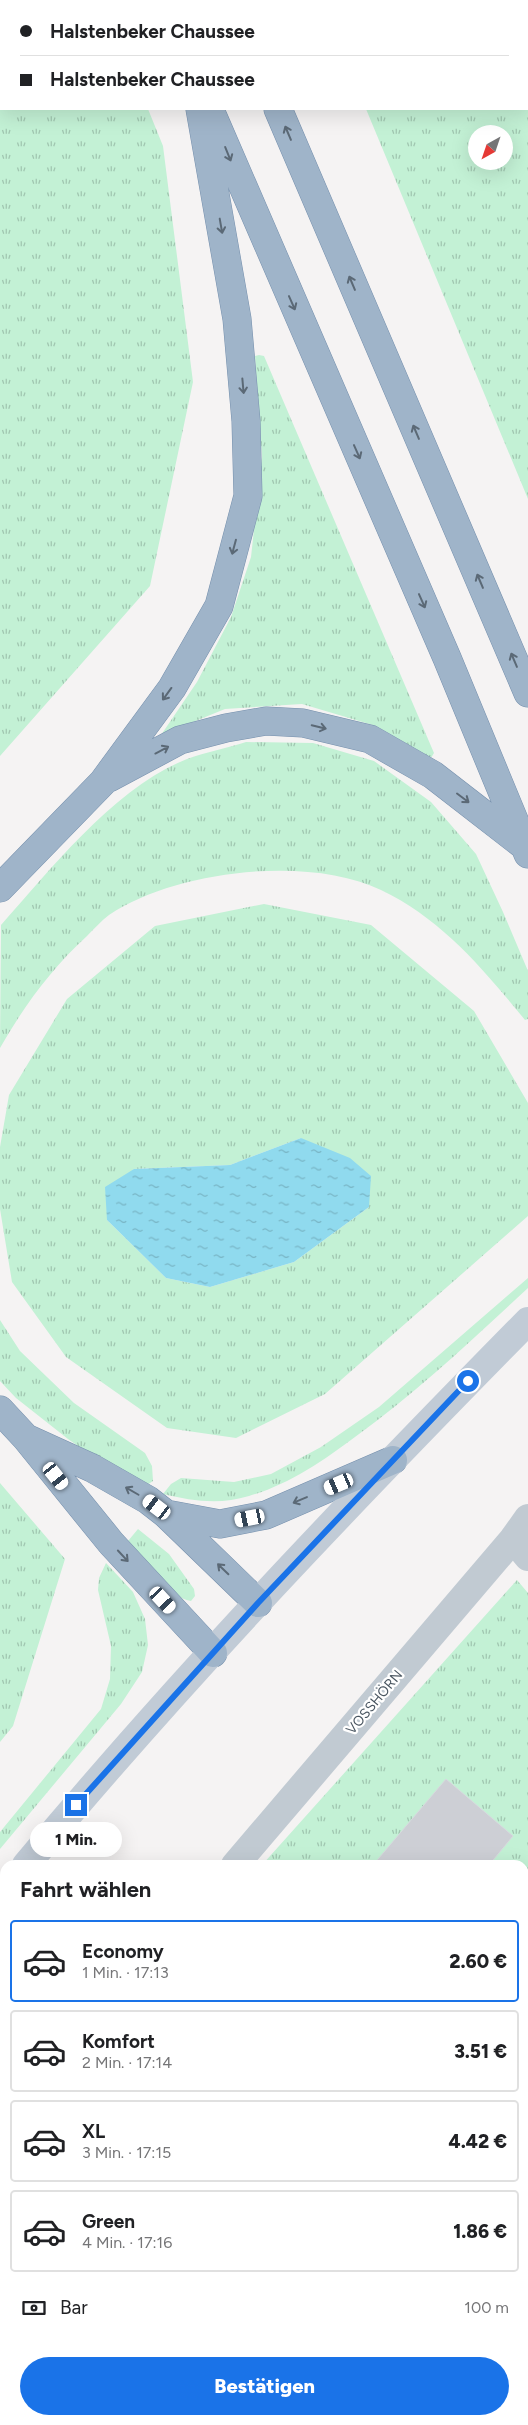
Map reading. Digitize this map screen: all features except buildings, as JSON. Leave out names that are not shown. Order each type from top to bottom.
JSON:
[{"type":"highway","points":[[0,888],[103,782],[172,688],[219,606],[248,496],[246,421],[237,320],[200,110]]},
{"type":"highway","points":[[209,110],[447,658],[526,849]]},
{"type":"highway","points":[[278,110],[528,693]]},
{"type":"highway","points":[[103,782],[180,740],[226,728],[266,721],[303,723],[370,740],[433,775],[526,849]]},
{"type":"highway","points":[[0,1410],[26,1438],[111,1543],[213,1653]]},
{"type":"highway","points":[[26,1438],[92,1468],[148,1500],[166,1514],[258,1603]]},
{"type":"highway","points":[[166,1514],[220,1524],[266,1515],[393,1460]]},
{"type":"main road","points":[[30,1860],[76,1805],[258,1603],[455,1393],[528,1321]]},
{"type":"street","name":"VOSSHÖRN","points":[[239,1860],[523,1538]]},
{"type":"green space","points":[[0,110],[148,110],[163,146],[193,382],[150,586],[0,756]]},
{"type":"green space","points":[[366,110],[528,110],[528,499]]},
{"type":"green space","points":[[255,356],[264,356],[434,753],[431,758],[376,726],[302,704],[225,709],[161,735],[197,682],[231,617],[251,557],[262,457]]},
{"type":"green space","points":[[246,742],[313,743],[374,761],[431,802],[476,854],[503,912],[528,971],[528,1019],[525,1020],[478,965],[443,931],[403,902],[381,890],[351,879],[318,873],[281,871],[243,872],[206,878],[170,887],[137,900],[109,915],[100,922],[50,975],[19,1017],[0,1048],[1,925],[63,855],[110,809],[135,789],[160,772],[187,759]]},
{"type":"green space","points":[[264,904],[371,925],[474,1011],[528,1103],[528,1216],[325,1394],[236,1438],[167,1428],[66,1357],[12,1282],[0,1209],[0,1147],[9,1095],[67,999],[155,926]],"holes":[[[301,1138],[369,1207],[294,1262],[210,1287],[166,1278],[107,1220],[134,1169],[230,1165]]]},
{"type":"green space","points":[[528,1278],[528,1288],[422,1384],[378,1420],[305,1471],[278,1486],[238,1499],[206,1501],[163,1494],[171,1484],[181,1478],[234,1482],[271,1474],[321,1447],[379,1407]]},
{"type":"green space","points":[[0,1320],[20,1351],[74,1403],[145,1453],[152,1466],[153,1481],[147,1485],[122,1477],[68,1439],[16,1398],[0,1381]]},
{"type":"green space","points":[[0,1483],[65,1559],[13,1726],[0,1742]]},
{"type":"green space","points":[[138,1529],[169,1554],[194,1589],[195,1596],[191,1601],[173,1593],[148,1567],[128,1541]]},
{"type":"green space","points":[[106,1563],[133,1592],[145,1619],[148,1645],[142,1672],[121,1704],[0,1849],[0,1832],[101,1709],[110,1679],[111,1646],[98,1590],[99,1578]]},
{"type":"green space","points":[[517,1580],[528,1593],[528,1860],[266,1860]]},
{"type":"water","points":[[301,1138],[350,1158],[371,1176],[369,1207],[294,1262],[210,1287],[166,1278],[107,1220],[105,1187],[134,1169],[230,1165]]},
{"type":"route","points":[[76,1805],[258,1603],[468,1381]]}]
